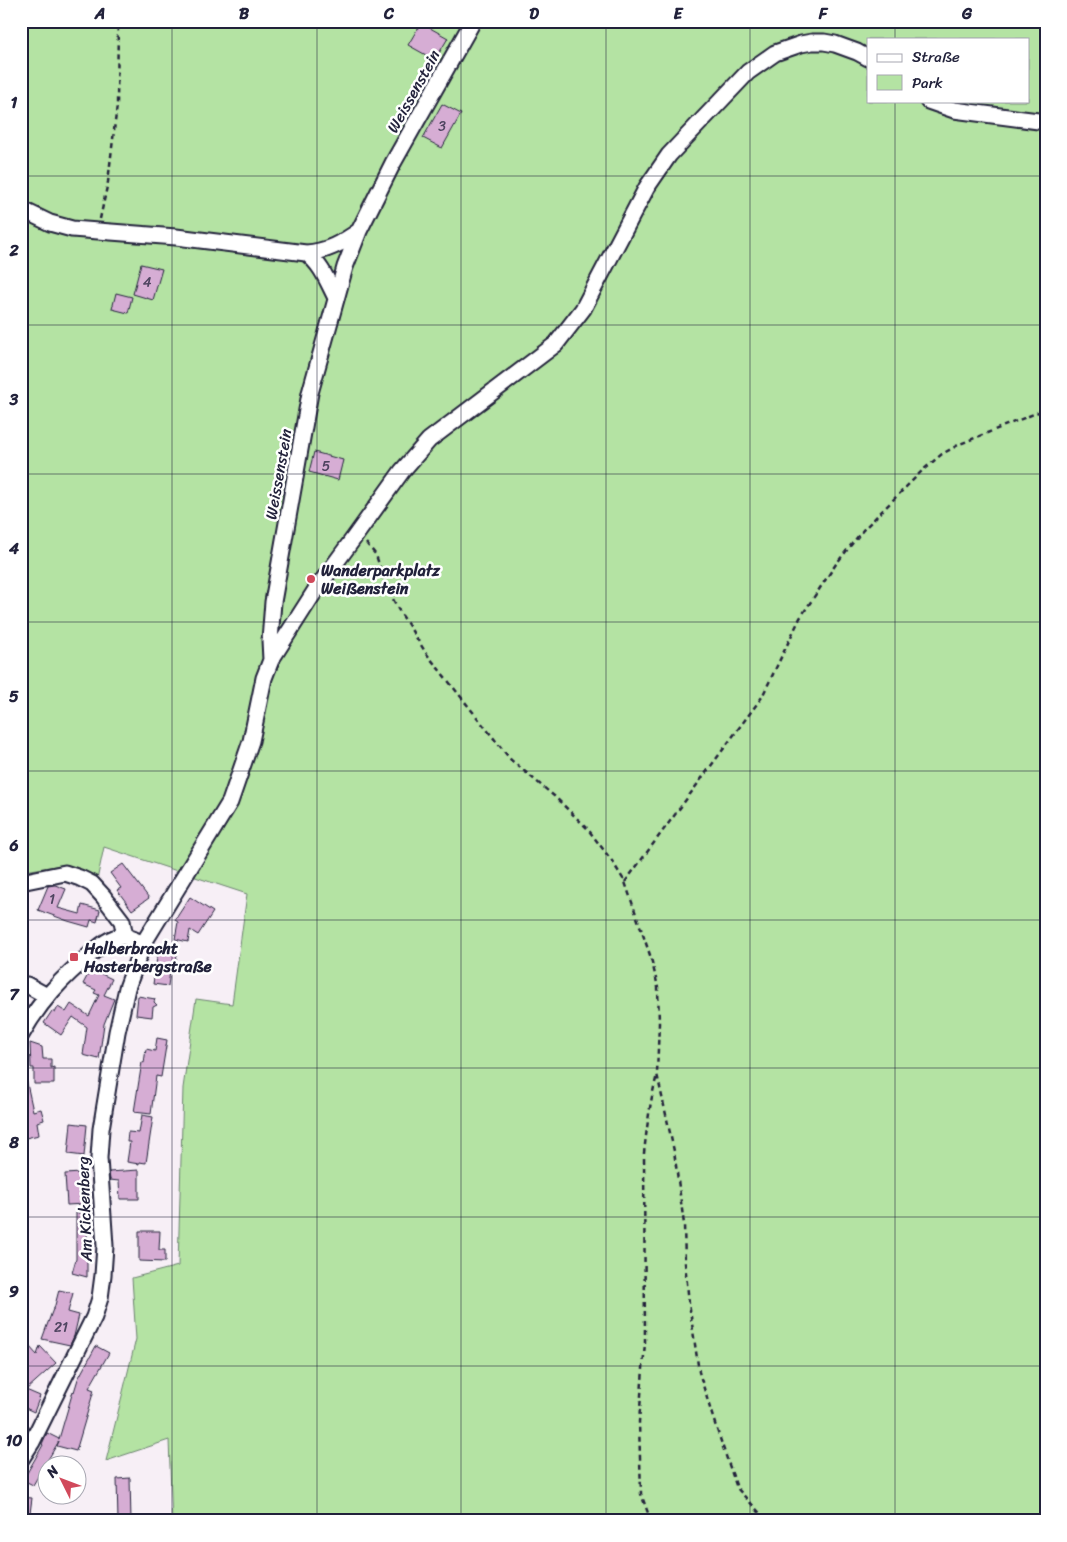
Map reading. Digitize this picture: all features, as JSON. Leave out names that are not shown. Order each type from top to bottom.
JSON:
[{"type":"street","name":"Weissenstein","points":[[272,660],[270,640],[273,602],[303,431],[310,394],[344,266],[406,138],[473,21]]},
{"type":"street","points":[[272,660],[315,591],[402,471],[429,440],[556,344],[583,309],[647,187],[669,155],[748,72],[775,53],[812,42],[834,44],[867,57]]},
{"type":"street","points":[[931,102],[954,110],[1046,122]]},
{"type":"street","points":[[21,209],[50,223],[72,229],[176,237],[306,254],[328,249],[359,232]]},
{"type":"street","points":[[306,254],[313,258],[321,269],[336,296]]},
{"type":"street","name":"Am Kickenberg","points":[[21,1460],[32,1442],[94,1317],[100,1298],[104,1246],[99,1158],[101,1129],[117,1032],[135,963],[143,944],[230,802],[252,741],[264,678],[272,660]]},
{"type":"street","points":[[21,882],[65,873],[92,884],[122,921],[124,936]]},
{"type":"street","points":[[21,1035],[47,996],[74,968],[105,942],[124,936],[143,944]]},
{"type":"street","points":[[21,985],[27,985],[47,996]]},
{"type":"path","points":[[98,230],[108,182],[117,104],[118,21]]},
{"type":"path","points":[[625,882],[762,698],[800,618],[836,564],[863,530],[923,470],[942,454],[960,444],[1046,409]]},
{"type":"path","points":[[356,535],[376,555],[398,609],[426,653],[510,760],[554,796],[587,828],[612,861],[625,882],[651,958],[658,987],[659,1022],[657,1074],[652,1091],[644,1153],[645,1342],[639,1422],[641,1494],[651,1521]]},
{"type":"path","points":[[657,1074],[674,1151],[684,1224],[689,1303],[699,1372],[712,1418],[737,1488],[767,1521]]},
{"type":"green space","points":[[21,21],[1046,21],[1046,1521],[172,1521],[169,1440],[106,1461],[136,1339],[132,1278],[178,1266],[183,1088],[196,999],[232,1004],[247,894],[104,847],[97,880],[61,865],[25,871],[21,882]]},
{"type":"building","points":[[421,23],[448,38],[435,60],[408,45]]},
{"type":"building","points":[[442,104],[461,114],[442,148],[423,138]]},
{"type":"building","points":[[141,264],[162,269],[153,300],[133,294]]},
{"type":"building","points":[[116,293],[132,297],[128,313],[112,309]]},
{"type":"building","points":[[314,452],[343,460],[338,480],[309,472]]},
{"type":"building","points":[[123,864],[149,898],[132,910],[117,890],[121,888],[110,873]]},
{"type":"building","points":[[55,885],[66,889],[58,908],[80,914],[82,905],[100,910],[97,922],[91,920],[89,927],[38,910],[48,886]]},
{"type":"building","points":[[190,897],[213,912],[198,935],[190,930],[188,942],[175,939],[178,922],[175,920]]},
{"type":"building","points":[[158,951],[177,954],[175,972],[170,971],[168,986],[153,984]]},
{"type":"building","points":[[91,969],[112,979],[104,995],[114,999],[104,1024],[99,1059],[83,1055],[87,1027],[73,1017],[61,1035],[44,1023],[52,1011],[55,1013],[58,1007],[66,1012],[71,1004],[89,1016],[99,995],[94,993],[96,990],[83,984]]},
{"type":"building","points":[[138,996],[155,999],[154,1002],[157,1005],[153,1007],[152,1017],[136,1015]]},
{"type":"building","points":[[157,1038],[167,1040],[161,1077],[156,1076],[151,1114],[134,1112],[146,1049],[155,1051]]},
{"type":"building","points":[[30,1043],[42,1047],[43,1059],[51,1059],[51,1068],[54,1067],[54,1084],[34,1084],[34,1068],[31,1068]]},
{"type":"building","points":[[26,1079],[33,1111],[41,1109],[44,1120],[37,1122],[39,1135],[21,1139],[21,1080]]},
{"type":"building","points":[[142,1115],[153,1117],[146,1163],[127,1162],[130,1142],[127,1142],[128,1132],[139,1133]]},
{"type":"building","points":[[71,1123],[87,1125],[84,1156],[68,1154]]},
{"type":"building","points":[[139,1170],[139,1199],[120,1199],[119,1181],[110,1180],[109,1172]]},
{"type":"building","points":[[81,1173],[84,1204],[67,1205],[65,1174]]},
{"type":"building","points":[[76,1213],[87,1213],[87,1277],[72,1273],[76,1259]]},
{"type":"building","points":[[139,1231],[160,1231],[159,1250],[165,1250],[165,1262],[139,1261]]},
{"type":"building","points":[[59,1290],[73,1293],[68,1312],[79,1315],[70,1345],[42,1339],[54,1309]]},
{"type":"building","points":[[21,1337],[37,1355],[40,1346],[56,1363],[26,1390],[40,1396],[34,1412],[21,1406]]},
{"type":"building","points":[[96,1346],[109,1353],[89,1388],[94,1390],[76,1451],[57,1446],[59,1441],[51,1454],[38,1454],[38,1477],[33,1485],[23,1480],[43,1445],[47,1433],[59,1439],[78,1379]]},
{"type":"building","points":[[130,1478],[131,1521],[118,1521],[117,1479]]},
{"type":"building","points":[[21,1497],[32,1498],[29,1521],[21,1521]]},
{"type":"place","name":"Wanderparkplatz Weißenstein","points":[[311,579]]},
{"type":"place","name":"Halberbracht Hasterbergstraße","points":[[74,957]]}]
